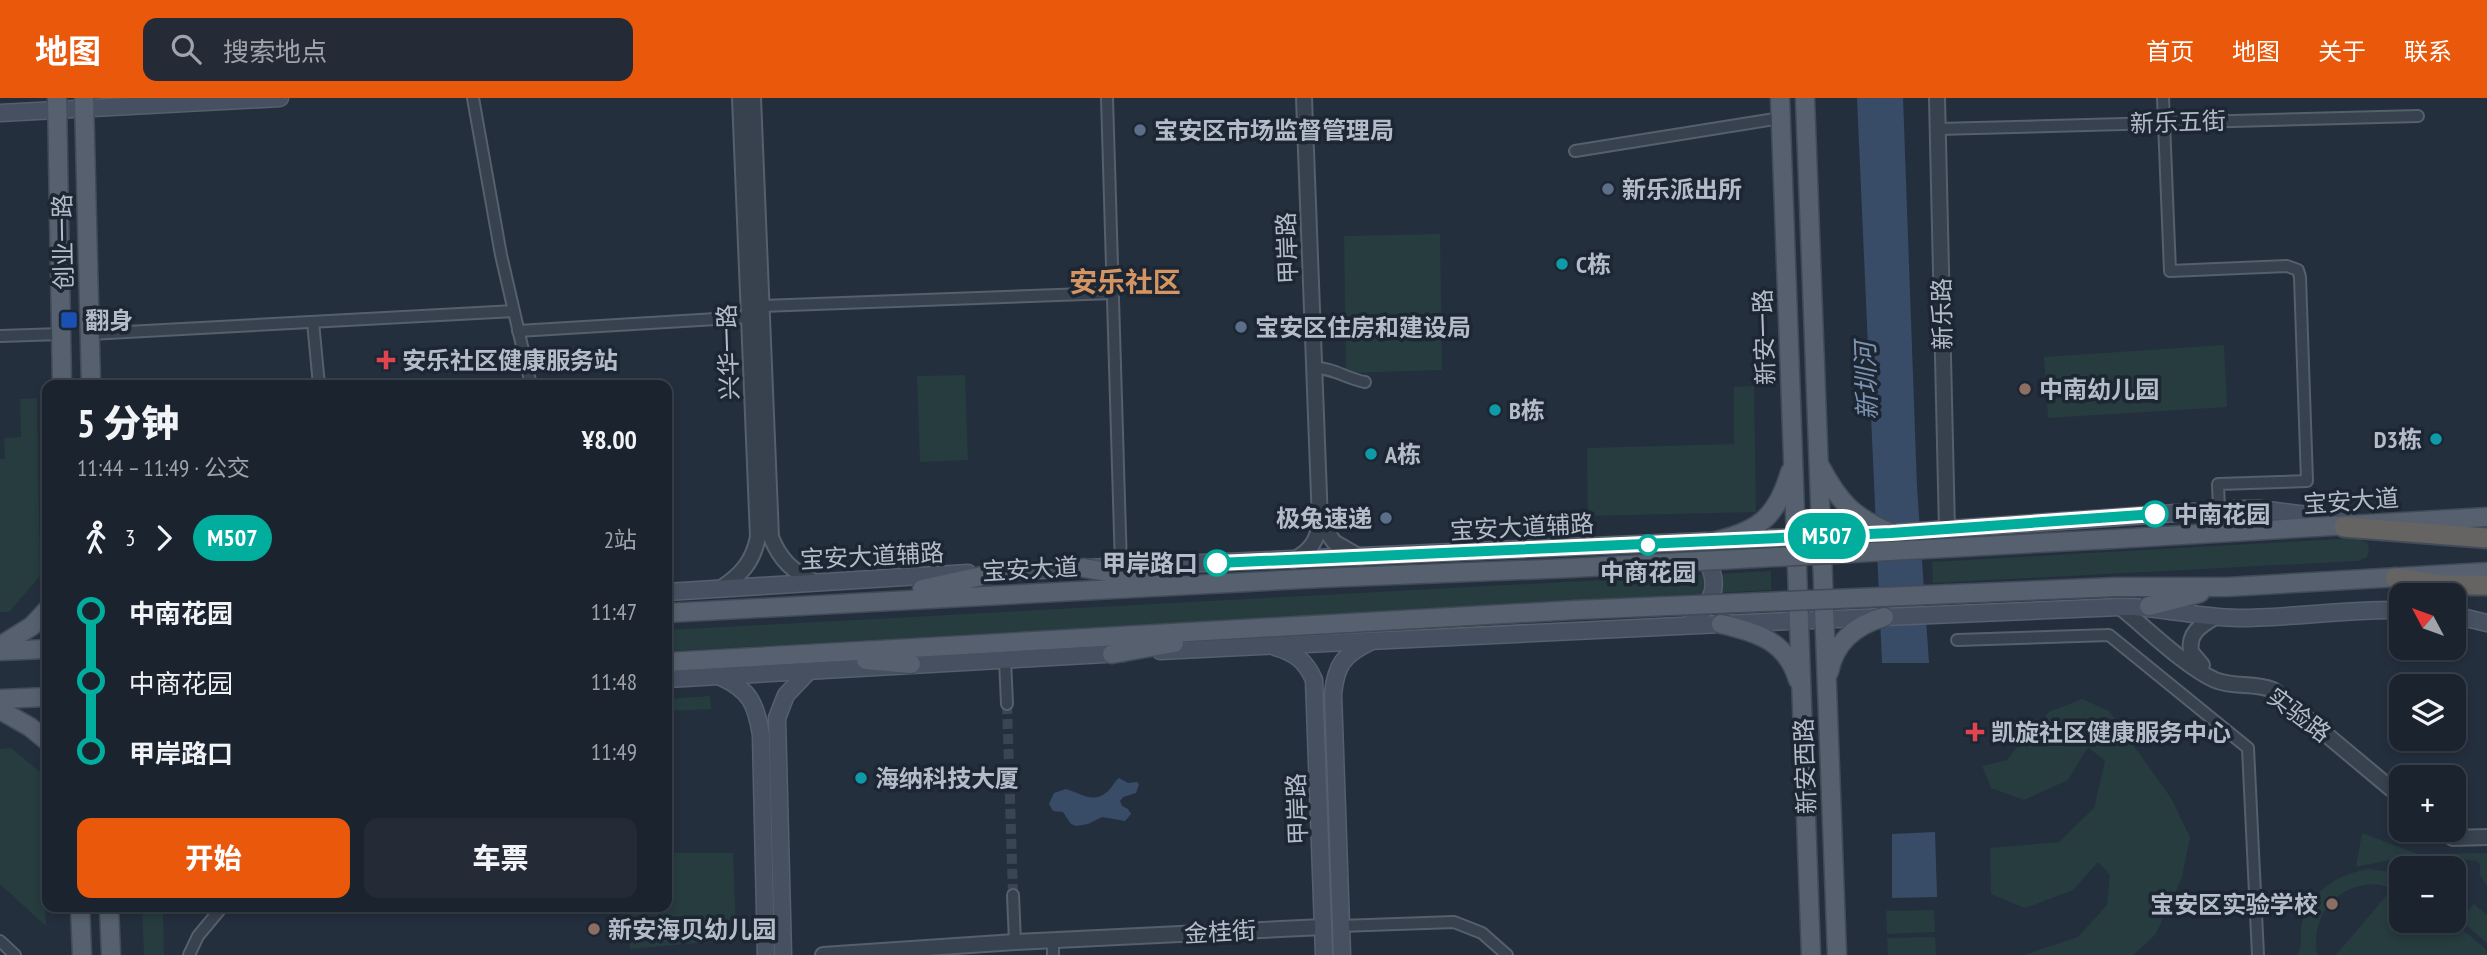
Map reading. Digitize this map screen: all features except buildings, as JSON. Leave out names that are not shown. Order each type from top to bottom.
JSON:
[{"type":"highway","points":[[2344,527],[2487,538]]},
{"type":"highway","points":[[2395,578],[2440,585],[2487,585]]},
{"type":"main road","points":[[0,113],[57,105],[280,98]]},
{"type":"main road","name":"新安一路","points":[[1780,98],[1797,575]]},
{"type":"main road","name":"新安一路","points":[[1805,98],[1822,575]]},
{"type":"main road","name":"创业一路","points":[[84,104],[91,380]]},
{"type":"main road","name":"创业一路","points":[[57,105],[62,380]]},
{"type":"main road","points":[[1712,542],[1742,534],[1766,518],[1781,496],[1793,458]]},
{"type":"main road","points":[[1818,463],[1841,501],[1866,528],[1891,533],[2259,509],[2379,523]]},
{"type":"main road","points":[[2458,519],[2487,512]]},
{"type":"main road","name":"宝安大道","points":[[672,613],[2113,540],[2487,517]]},
{"type":"main road","name":"宝安大道辅路","points":[[672,592],[1084,568],[1712,542],[1820,536],[1866,528]]},
{"type":"main road","points":[[1681,543],[1701,554],[1709,564],[1714,582],[1710,603],[1689,625]]},
{"type":"main road","points":[[1084,568],[1129,576],[1253,582]]},
{"type":"main road","points":[[818,604],[942,586],[1005,572]]},
{"type":"main road","points":[[672,679],[719,676],[808,662],[1255,629],[1575,610],[2116,587],[2227,587],[2487,572]]},
{"type":"main road","name":"新安西路","points":[[1797,575],[1811,955]]},
{"type":"main road","name":"新安西路","points":[[1822,575],[1837,955]]},
{"type":"main road","points":[[2149,606],[2227,587]]},
{"type":"main road","points":[[672,662],[911,664],[1689,625],[2149,606],[2215,617],[2253,618],[2389,611]]},
{"type":"main road","points":[[0,649],[42,615]]},
{"type":"main road","points":[[1826,696],[1831,663],[1840,645],[1859,626],[1876,617]]},
{"type":"main road","points":[[2466,617],[2487,623]]},
{"type":"main road","points":[[1721,624],[1761,635],[1777,644],[1797,675],[1802,700]]},
{"type":"main road","points":[[1112,654],[1255,629]]},
{"type":"main road","name":"甲岸路","points":[[1324,955],[1335,679],[1338,667],[1345,658],[1355,649],[1374,640]]},
{"type":"main road","name":"甲岸路","points":[[1269,645],[1287,650],[1302,660],[1314,680],[1342,955]]},
{"type":"main road","points":[[0,649],[42,649]]},
{"type":"main road","points":[[783,955],[777,718],[786,695],[808,662]]},
{"type":"main road","points":[[719,676],[742,689],[750,698],[759,719],[766,955]]},
{"type":"main road","points":[[0,699],[42,697]]},
{"type":"main road","points":[[0,709],[42,737]]},
{"type":"main road","points":[[80,912],[82,955]]},
{"type":"main road","points":[[109,912],[111,955]]},
{"type":"street","points":[[473,98],[513,311],[530,380]]},
{"type":"street","points":[[734,98],[748,122]]},
{"type":"street","name":"兴华一路","points":[[740,98],[748,122],[761,306],[771,537],[783,561],[803,577],[815,582]]},
{"type":"street","name":"兴华一路","points":[[720,589],[742,573],[750,563],[758,537],[749,317],[748,122],[755,98]]},
{"type":"street","points":[[1107,98],[1121,567]]},
{"type":"street","name":"甲岸路","points":[[1304,98],[1320,522]]},
{"type":"street","name":"新乐路","points":[[1937,98],[1947,530]]},
{"type":"street","points":[[2163,98],[2170,271],[2287,266],[2298,270],[2300,278],[2307,481],[2218,484],[2219,510]]},
{"type":"street","name":"新乐五街","points":[[1938,128],[2418,116]]},
{"type":"street","points":[[1576,151],[1781,118]]},
{"type":"street","points":[[518,331],[749,317],[761,306],[1113,293]]},
{"type":"street","points":[[90,334],[513,311]]},
{"type":"street","points":[[313,322],[318,380]]},
{"type":"street","points":[[0,336],[61,334]]},
{"type":"street","points":[[1314,368],[1325,368],[1350,379],[1365,382]]},
{"type":"street","points":[[1320,522],[1334,542],[1360,557]]},
{"type":"street","points":[[1292,560],[1308,551],[1319,533],[1320,522]]},
{"type":"street","name":"实验路","points":[[2120,607],[2195,668],[2213,679],[2273,690],[2389,787]]},
{"type":"street","name":"实验路","points":[[2215,617],[2197,629],[2191,637],[2191,652],[2197,661],[2221,674],[2264,678],[2281,685],[2389,776]]},
{"type":"street","points":[[1957,640],[2109,635],[2248,748],[2258,955]]},
{"type":"street","points":[[1005,660],[1007,704]]},
{"type":"street","points":[[2466,835],[2487,837]]},
{"type":"street","points":[[1013,895],[1015,942]]},
{"type":"street","points":[[188,955],[198,936],[218,912]]},
{"type":"street","points":[[1340,926],[1454,922],[1475,930],[1507,955]]},
{"type":"street","name":"金桂街","points":[[823,955],[1015,942],[1053,948],[1324,927]]},
{"type":"street","points":[[0,941],[15,955]]},
{"type":"green space","points":[[1440,234],[1442,370],[1346,373],[1344,236]]},
{"type":"green space","points":[[2224,345],[2227,407],[2048,418],[2044,357]]},
{"type":"green space","points":[[965,375],[968,460],[920,462],[917,376]]},
{"type":"green space","points":[[1754,386],[1756,512],[1588,516],[1587,448],[1734,444],[1734,387]]},
{"type":"green space","points":[[37,398],[40,576],[9,612],[0,612],[0,459],[5,459],[4,438],[21,437],[20,399]]},
{"type":"green space","points":[[2358,538],[2367,543],[2369,549],[2367,557],[2358,561],[1933,583],[1932,562]]},
{"type":"green space","points":[[1771,571],[1771,590],[672,651],[672,630]]},
{"type":"green space","points":[[710,696],[711,709],[672,711],[672,699]]},
{"type":"green space","points":[[2082,699],[2109,711],[2171,798],[2190,837],[2182,877],[2155,935],[2133,955],[2024,955],[2078,937],[2107,905],[2110,875],[2098,862],[2073,890],[2025,908],[1991,894],[1990,848],[2059,842],[2094,808],[2105,761],[2088,747],[2068,780],[2024,800],[1991,788],[1982,766],[2007,760],[2049,712]]},
{"type":"green space","points":[[11,748],[40,772],[42,912],[45,912],[46,926],[0,884],[0,749]]},
{"type":"green space","points":[[2362,833],[2418,854],[2389,856],[2389,860],[2356,867]]},
{"type":"green space","points":[[672,853],[733,853],[736,933],[730,940],[630,949],[629,912],[672,912]]},
{"type":"green space","points":[[2487,853],[2487,886],[2480,875],[2480,864],[2477,861],[2466,860],[2466,856],[2418,854]]},
{"type":"green space","points":[[2368,869],[2389,872],[2389,888],[2372,884],[2348,890],[2339,896],[2324,912],[2320,921],[2317,955],[2297,955],[2301,946],[2301,928],[2309,905],[2324,888]]},
{"type":"green space","points":[[2389,893],[2389,933],[2466,933],[2487,950],[2487,955],[2336,955]]},
{"type":"green space","points":[[2474,904],[2487,915],[2487,943],[2466,925],[2466,913]]},
{"type":"green space","points":[[1934,910],[1935,932],[1887,934],[1886,911]]},
{"type":"green space","points":[[142,912],[163,912],[164,955],[144,955]]},
{"type":"green space","points":[[1935,937],[1936,955],[1888,955],[1887,938]]},
{"type":"water","points":[[1857,98],[1903,98],[1917,487],[1929,663],[1882,663]]},
{"type":"water","points":[[1119,778],[1128,783],[1139,784],[1136,793],[1123,797],[1120,801],[1131,814],[1125,821],[1102,817],[1076,826],[1071,824],[1063,812],[1053,811],[1049,804],[1054,793],[1066,789],[1097,797],[1109,790]]},
{"type":"water","points":[[1935,832],[1937,897],[1892,898],[1892,834]]},
{"type":"tunnel","points":[[1007,704],[1013,895]]},
{"type":"bus line","name":"M507","points":[[1217,563],[1891,533],[2155,514]]},
{"type":"place","name":"宝安区市场监督管理局","points":[[1140,130]]},
{"type":"place","name":"新乐派出所","points":[[1608,189]]},
{"type":"place","name":"C栋","points":[[1562,264]]},
{"type":"place","name":"翻身","points":[[69,320]]},
{"type":"place","name":"宝安区住房和建设局","points":[[1241,327]]},
{"type":"place","name":"安乐社区健康服务站","points":[[386,360]]},
{"type":"place","name":"中南幼儿园","points":[[2025,389]]},
{"type":"place","name":"B栋","points":[[1495,410]]},
{"type":"place","name":"D3栋","points":[[2436,439]]},
{"type":"place","name":"A栋","points":[[1371,454]]},
{"type":"place","name":"中南花园","points":[[2155,514]]},
{"type":"place","name":"极兔速递","points":[[1386,518]]},
{"type":"place","name":"中商花园","points":[[1648,545]]},
{"type":"place","name":"甲岸路口","points":[[1217,563]]},
{"type":"place","name":"凯旋社区健康服务中心","points":[[1975,732]]},
{"type":"place","name":"海纳科技大厦","points":[[861,778]]},
{"type":"place","name":"宝安区实验学校","points":[[2332,904]]},
{"type":"place","name":"新安海贝幼儿园","points":[[594,929]]},
{"type":"district","name":"安乐社区","points":[[1125,281]]},
{"type":"water label","name":"新圳河","points":[[1866,381]]}]
